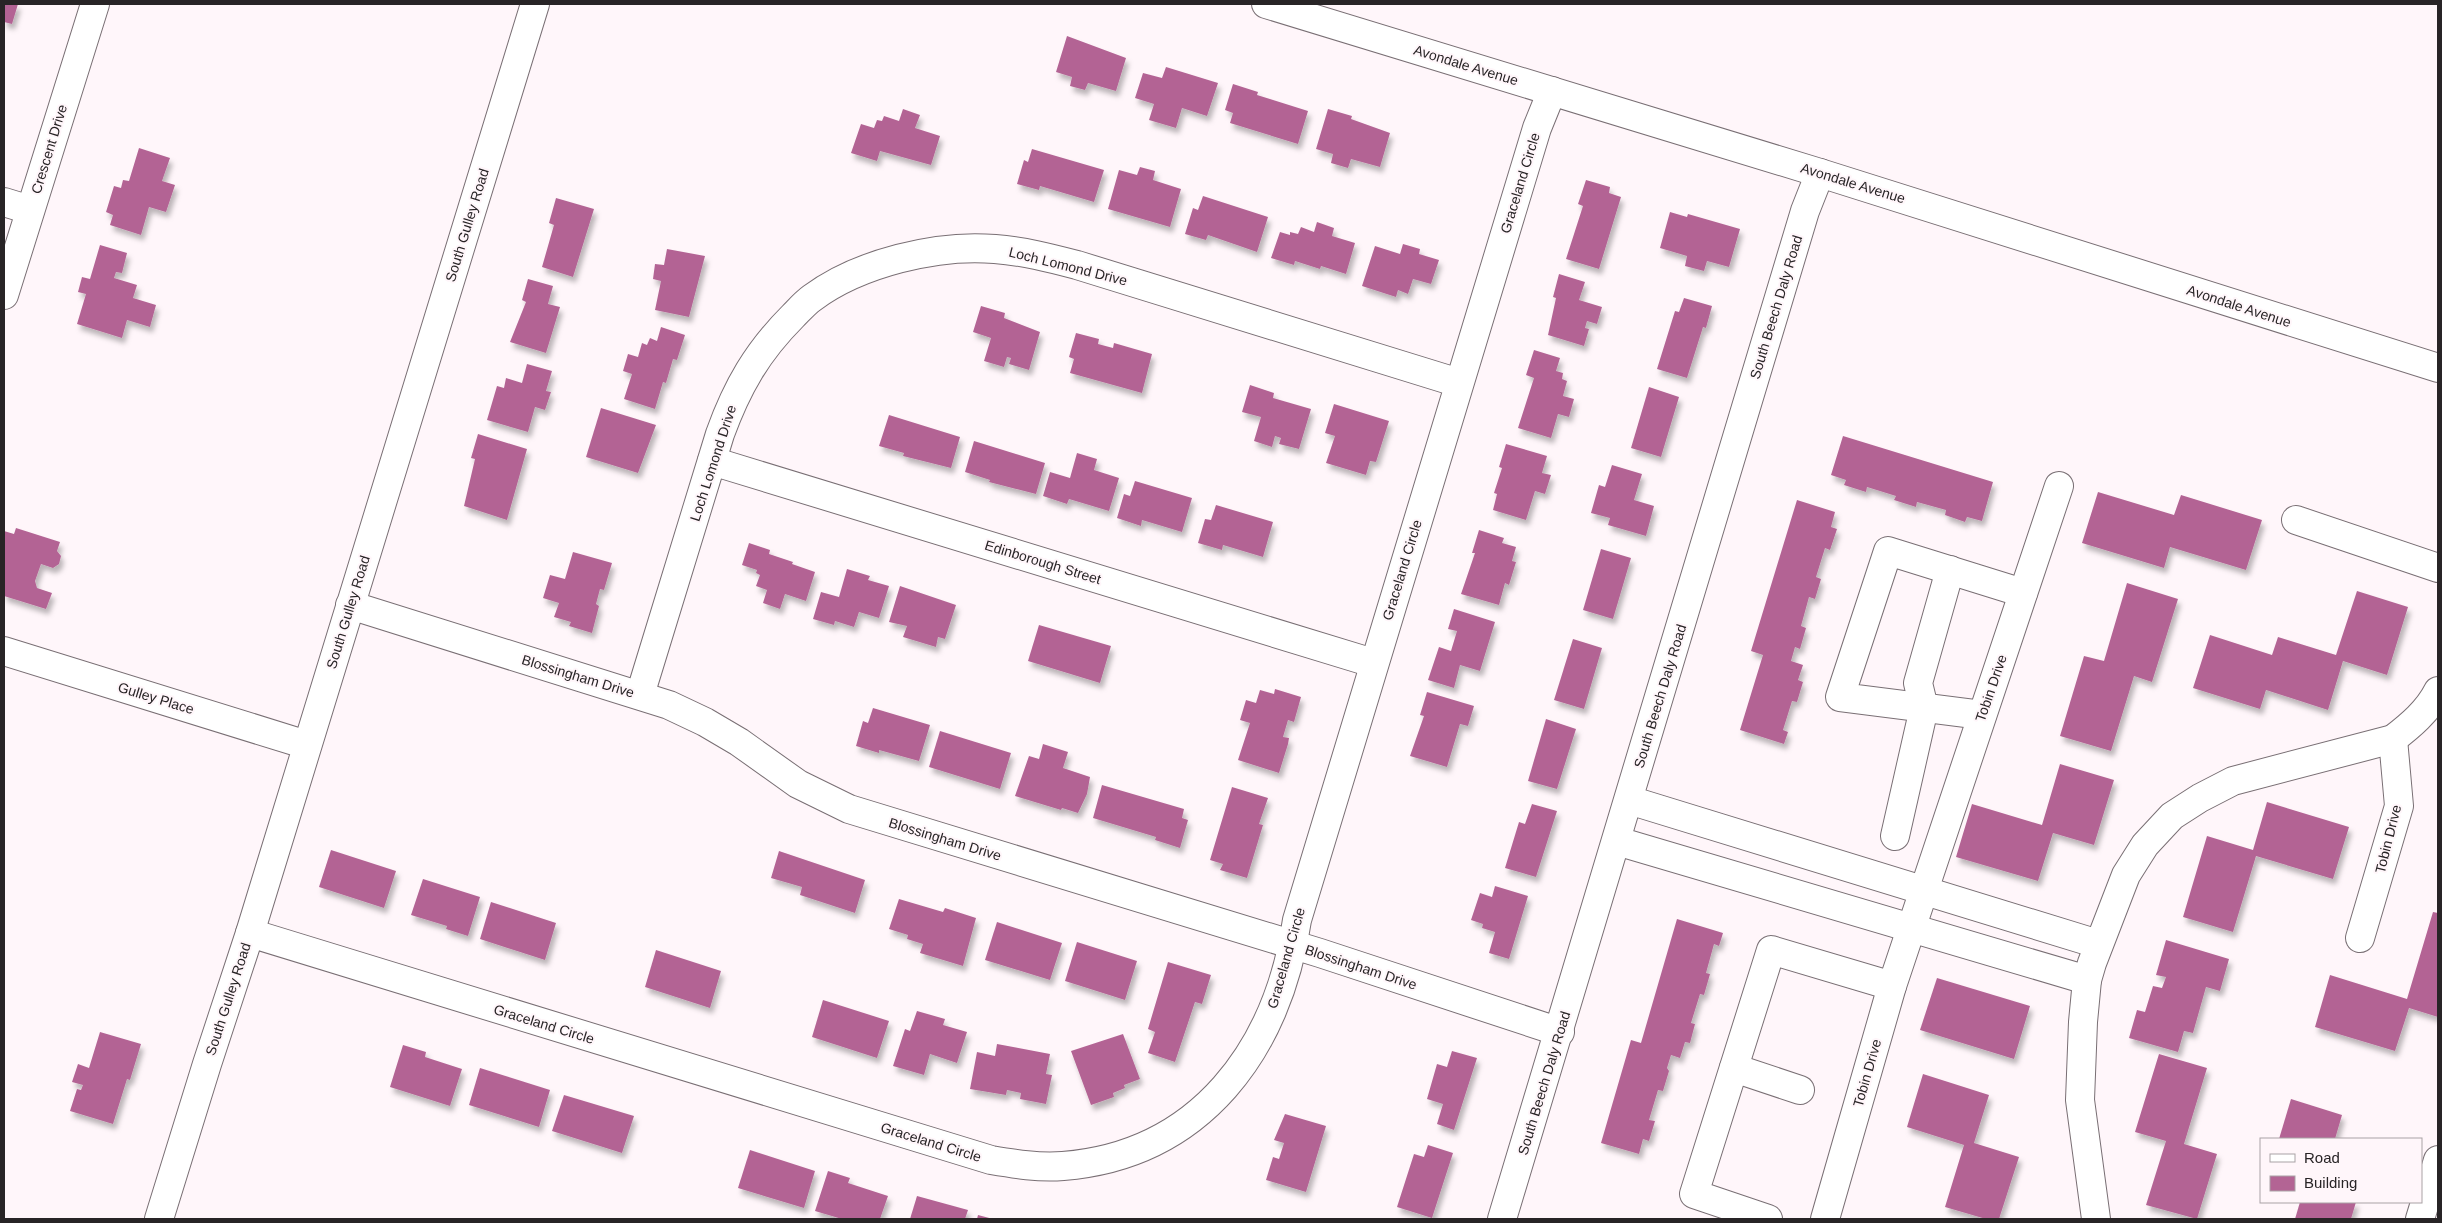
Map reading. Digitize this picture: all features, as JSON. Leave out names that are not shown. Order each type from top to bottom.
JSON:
[{"type":"street","name":"Crescent Drive","points":[[4,295],[95,4]]},
{"type":"street","name":"South Gulley Road","points":[[159,1219],[250,933],[535,4]]},
{"type":"street","name":"Avondale Avenue","points":[[1266,4],[1820,173],[2438,368]]},
{"type":"street","name":"Graceland Circle","points":[[250,933],[991,1160],[1038,1166],[1062,1166],[1094,1162],[1128,1153],[1159,1139],[1189,1120],[1228,1085],[1256,1047],[1272,1011],[1293,946],[1296,920],[1373,663],[1537,128],[1552,91]]},
{"type":"street","name":"South Beech Daly Road","points":[[1502,1219],[1560,1032],[1804,211],[1820,173]]},
{"type":"street","points":[[4,202],[30,210]]},
{"type":"street","name":"Loch Lomond Drive","points":[[640,696],[728,414],[758,354],[780,329],[812,298],[850,277],[888,261],[920,253],[969,248],[1025,252],[1077,265],[1459,383]]},
{"type":"street","name":"Edinborough Street","points":[[712,461],[1373,663]]},
{"type":"street","name":"Tobin Drive","points":[[1825,1219],[1911,926],[2059,486]]},
{"type":"street","points":[[2296,520],[2438,568]]},
{"type":"street","points":[[1982,715],[1840,697],[1888,551],[2023,592]]},
{"type":"street","points":[[1895,836],[1924,708],[1918,683],[1950,570]]},
{"type":"street","name":"Blossingham Drive","points":[[350,606],[669,705],[705,722],[738,742],[798,784],[849,809],[1293,946],[1560,1032]]},
{"type":"street","name":"Gulley Place","points":[[4,651],[307,745]]},
{"type":"street","points":[[2096,1219],[2080,1100],[2087,980],[2098,944],[2126,875],[2145,845],[2172,816],[2200,798],[2233,781],[2393,739],[2413,723],[2438,691]]},
{"type":"street","name":"Tobin Drive","points":[[2360,938],[2399,806],[2393,739]]},
{"type":"street","points":[[1629,800],[2098,944]]},
{"type":"street","points":[[1617,841],[1911,926],[2087,980]]},
{"type":"street","points":[[1768,1219],[1694,1194],[1770,950],[1892,986]]},
{"type":"street","points":[[1734,1068],[1800,1090]]},
{"type":"street","points":[[2420,1219],[2438,1160]]},
{"type":"building","points":[[4,4],[18,4],[12,24],[4,22]]},
{"type":"building","points":[[1067,36],[1126,58],[1116,91],[1088,83],[1085,90],[1070,86],[1072,77],[1056,72]]},
{"type":"building","points":[[1166,67],[1218,83],[1207,116],[1182,108],[1176,128],[1149,120],[1154,104],[1135,98],[1143,73],[1162,78]]},
{"type":"building","points":[[1233,84],[1258,92],[1257,95],[1308,111],[1298,144],[1230,123],[1233,113],[1225,110]]},
{"type":"building","points":[[903,109],[920,115],[915,128],[940,136],[931,165],[880,151],[877,161],[851,153],[861,124],[874,128],[877,120],[882,121],[884,116],[899,121]]},
{"type":"building","points":[[1328,109],[1352,116],[1351,119],[1390,133],[1380,167],[1351,159],[1348,168],[1331,163],[1333,154],[1316,149]]},
{"type":"building","points":[[139,148],[170,158],[162,181],[175,185],[166,212],[149,207],[141,235],[110,225],[113,215],[106,212],[114,186],[121,188],[123,180],[129,181]]},
{"type":"building","points":[[1032,149],[1104,170],[1094,202],[1040,186],[1039,190],[1017,184],[1024,160],[1028,162]]},
{"type":"building","points":[[1140,167],[1155,171],[1153,180],[1181,189],[1170,227],[1108,209],[1119,170],[1137,175]]},
{"type":"building","points":[[1586,180],[1610,187],[1609,193],[1621,197],[1599,269],[1566,259],[1583,206],[1578,204]]},
{"type":"building","points":[[1203,196],[1268,217],[1257,252],[1208,235],[1206,240],[1185,234],[1193,208],[1198,210]]},
{"type":"building","points":[[556,198],[594,209],[573,277],[542,267],[554,225],[549,223]]},
{"type":"building","points":[[1670,212],[1687,217],[1688,214],[1740,229],[1729,267],[1707,261],[1704,271],[1685,266],[1687,256],[1660,248]]},
{"type":"building","points":[[1317,222],[1334,228],[1332,236],[1355,243],[1346,274],[1321,266],[1320,269],[1295,261],[1294,265],[1271,258],[1280,232],[1290,235],[1290,232],[1298,234],[1301,227],[1314,232]]},
{"type":"building","points":[[1403,244],[1420,249],[1419,254],[1439,260],[1431,284],[1413,279],[1408,294],[1398,290],[1396,297],[1362,286],[1375,246],[1400,254]]},
{"type":"building","points":[[100,245],[127,253],[122,273],[116,272],[114,278],[137,285],[133,298],[156,305],[150,327],[127,320],[122,338],[77,324],[86,294],[78,292],[82,277],[90,279]]},
{"type":"building","points":[[667,249],[705,256],[689,317],[655,310],[661,281],[653,279],[655,264],[664,265]]},
{"type":"building","points":[[1559,274],[1585,282],[1579,300],[1602,307],[1597,324],[1587,321],[1585,328],[1589,329],[1584,346],[1548,335],[1556,298],[1553,297]]},
{"type":"building","points":[[528,279],[553,286],[548,304],[560,307],[546,353],[510,342],[526,302],[522,300]]},
{"type":"building","points":[[1684,298],[1712,306],[1706,328],[1703,327],[1687,378],[1657,369],[1675,311],[1679,312]]},
{"type":"building","points":[[981,306],[1005,313],[1004,318],[1040,332],[1029,370],[1009,364],[1011,358],[1007,357],[1004,367],[984,361],[991,338],[973,332]]},
{"type":"building","points":[[661,327],[685,335],[677,360],[673,359],[666,383],[663,382],[655,409],[624,399],[632,374],[623,371],[628,354],[638,357],[642,343],[647,345],[650,338],[657,341]]},
{"type":"building","points":[[1076,333],[1099,339],[1098,344],[1113,348],[1114,343],[1152,354],[1142,393],[1070,373],[1074,359],[1069,357]]},
{"type":"building","points":[[1534,350],[1560,358],[1556,371],[1563,373],[1562,379],[1567,381],[1563,396],[1574,399],[1569,417],[1558,414],[1551,438],[1518,428],[1534,378],[1526,375]]},
{"type":"building","points":[[527,364],[552,371],[546,391],[551,392],[545,410],[535,407],[528,432],[487,420],[497,386],[504,388],[506,378],[522,383]]},
{"type":"building","points":[[1250,385],[1274,393],[1273,398],[1311,409],[1299,449],[1279,444],[1281,438],[1275,436],[1272,447],[1254,441],[1261,417],[1242,412]]},
{"type":"building","points":[[1649,387],[1679,397],[1661,457],[1631,448]]},
{"type":"building","points":[[1334,404],[1389,421],[1376,462],[1370,461],[1366,475],[1326,463],[1335,436],[1325,433]]},
{"type":"building","points":[[601,408],[656,425],[638,473],[586,457]]},
{"type":"building","points":[[889,415],[960,437],[951,468],[903,456],[904,453],[879,446]]},
{"type":"building","points":[[478,434],[527,449],[507,520],[464,506],[475,459],[471,458]]},
{"type":"building","points":[[1843,436],[1993,482],[1982,521],[1967,517],[1965,522],[1945,515],[1946,510],[1917,502],[1916,507],[1894,500],[1896,496],[1867,487],[1866,492],[1844,485],[1846,480],[1831,475]]},
{"type":"building","points":[[974,441],[1045,463],[1036,494],[989,482],[990,480],[965,472]]},
{"type":"building","points":[[1506,444],[1547,456],[1542,473],[1551,475],[1545,494],[1535,491],[1526,520],[1493,510],[1497,494],[1494,493],[1502,468],[1499,467]]},
{"type":"building","points":[[1077,453],[1097,459],[1094,470],[1119,478],[1109,511],[1069,499],[1067,504],[1043,496],[1050,472],[1070,478]]},
{"type":"building","points":[[1612,465],[1642,474],[1634,500],[1654,506],[1646,536],[1608,525],[1610,518],[1591,513],[1599,485],[1605,487]]},
{"type":"building","points":[[1135,481],[1192,498],[1182,532],[1142,520],[1141,526],[1117,518],[1124,494],[1130,496]]},
{"type":"building","points":[[2098,492],[2174,515],[2181,495],[2262,520],[2246,570],[2170,547],[2164,568],[2082,543]]},
{"type":"building","points":[[1797,500],[1835,512],[1831,527],[1837,529],[1830,550],[1825,548],[1816,577],[1821,579],[1815,599],[1809,597],[1801,626],[1806,628],[1800,649],[1795,647],[1791,661],[1803,665],[1798,680],[1803,682],[1797,702],[1792,701],[1783,730],[1788,732],[1784,744],[1740,730],[1763,655],[1751,651]]},
{"type":"building","points":[[1216,505],[1273,522],[1263,557],[1223,545],[1222,550],[1198,543],[1205,519],[1211,520]]},
{"type":"building","points":[[16,528],[60,542],[57,551],[61,556],[59,564],[53,568],[41,564],[35,581],[37,588],[52,593],[46,609],[4,596],[4,531],[14,534]]},
{"type":"building","points":[[1479,530],[1504,538],[1502,543],[1516,547],[1512,561],[1516,562],[1509,585],[1505,583],[1499,605],[1461,594],[1475,553],[1472,553]]},
{"type":"building","points":[[749,543],[770,550],[769,554],[815,572],[806,601],[785,594],[780,609],[763,603],[767,590],[756,586],[760,575],[756,573],[757,570],[742,565]]},
{"type":"building","points":[[1601,549],[1631,558],[1613,619],[1583,610]]},
{"type":"building","points":[[573,552],[612,563],[604,590],[600,589],[596,604],[599,606],[592,633],[569,626],[571,622],[554,617],[559,603],[543,598],[550,575],[565,579]]},
{"type":"building","points":[[847,569],[870,576],[868,580],[889,586],[879,618],[859,612],[854,627],[835,621],[834,625],[813,619],[821,592],[839,597]]},
{"type":"building","points":[[2127,583],[2178,599],[2152,682],[2134,676],[2111,751],[2060,736],[2084,656],[2104,661]]},
{"type":"building","points":[[900,586],[956,605],[945,639],[938,637],[936,647],[903,637],[907,626],[889,622]]},
{"type":"building","points":[[2357,591],[2408,607],[2387,675],[2343,661],[2328,710],[2266,690],[2260,709],[2193,688],[2210,635],[2272,655],[2278,637],[2336,655]]},
{"type":"building","points":[[1454,609],[1495,622],[1480,671],[1460,665],[1454,688],[1428,680],[1439,647],[1451,651],[1457,631],[1448,629]]},
{"type":"building","points":[[1039,625],[1111,646],[1100,683],[1028,661]]},
{"type":"building","points":[[1573,639],[1602,648],[1584,709],[1554,700]]},
{"type":"building","points":[[1275,689],[1301,697],[1294,722],[1288,720],[1283,737],[1289,738],[1279,773],[1238,760],[1250,723],[1240,720],[1246,700],[1256,703],[1260,690],[1274,694]]},
{"type":"building","points":[[1427,692],[1474,706],[1468,726],[1460,724],[1447,767],[1410,756],[1424,716],[1420,715]]},
{"type":"building","points":[[873,708],[930,725],[919,761],[856,746],[863,721],[868,723]]},
{"type":"building","points":[[1546,719],[1576,729],[1557,789],[1528,781]]},
{"type":"building","points":[[940,731],[1011,753],[1000,789],[929,767]]},
{"type":"building","points":[[1043,744],[1068,752],[1063,768],[1090,777],[1087,794],[1078,813],[1062,808],[1061,810],[1015,796],[1029,756],[1039,759]]},
{"type":"building","points":[[2060,764],[2114,780],[2094,845],[2053,833],[2038,881],[1956,857],[1972,804],[2042,825]]},
{"type":"building","points":[[1102,785],[1184,809],[1182,818],[1188,820],[1180,848],[1155,840],[1156,837],[1093,818]]},
{"type":"building","points":[[1232,787],[1268,798],[1259,824],[1263,825],[1247,878],[1220,870],[1223,864],[1210,860]]},
{"type":"building","points":[[2267,802],[2349,827],[2333,879],[2256,856],[2233,932],[2183,917],[2207,836],[2253,850]]},
{"type":"building","points":[[1532,804],[1557,811],[1536,877],[1505,868],[1519,822],[1525,824]]},
{"type":"building","points":[[331,850],[396,871],[384,908],[319,887]]},
{"type":"building","points":[[779,851],[865,880],[855,913],[800,895],[802,887],[771,878]]},
{"type":"building","points":[[423,879],[480,897],[468,936],[446,929],[447,926],[411,915]]},
{"type":"building","points":[[1495,886],[1528,896],[1509,959],[1489,953],[1495,932],[1482,928],[1483,924],[1471,920],[1480,893],[1492,897]]},
{"type":"building","points":[[899,899],[943,912],[945,908],[976,918],[963,966],[920,953],[923,944],[907,939],[908,935],[889,929]]},
{"type":"building","points":[[491,902],[556,923],[545,960],[480,939]]},
{"type":"building","points":[[2433,912],[2438,913],[2438,1017],[2409,1008],[2395,1051],[2315,1027],[2330,975],[2407,999]]},
{"type":"building","points":[[1677,919],[1723,933],[1719,946],[1714,944],[1706,973],[1710,974],[1704,995],[1700,994],[1691,1023],[1695,1024],[1690,1043],[1685,1042],[1680,1058],[1671,1055],[1667,1068],[1669,1071],[1663,1091],[1658,1090],[1649,1120],[1655,1121],[1649,1141],[1643,1139],[1639,1154],[1601,1143],[1631,1040],[1641,1043]]},
{"type":"building","points":[[997,922],[1062,943],[1050,980],[985,960]]},
{"type":"building","points":[[2166,940],[2229,959],[2220,991],[2206,987],[2193,1033],[2184,1031],[2178,1052],[2129,1038],[2137,1010],[2145,1012],[2153,986],[2162,988],[2166,977],[2156,975]]},
{"type":"building","points":[[1077,942],[1137,961],[1125,1000],[1065,981]]},
{"type":"building","points":[[656,950],[721,971],[710,1008],[645,987]]},
{"type":"building","points":[[1168,962],[1211,975],[1202,1004],[1195,1002],[1175,1062],[1148,1053],[1155,1032],[1148,1029]]},
{"type":"building","points":[[1937,978],[2030,1006],[2014,1059],[1920,1030]]},
{"type":"building","points":[[823,1000],[889,1021],[877,1058],[812,1037]]},
{"type":"building","points":[[917,1011],[945,1019],[943,1025],[967,1032],[957,1063],[930,1054],[924,1075],[893,1066],[905,1029],[910,1031]]},
{"type":"building","points":[[100,1032],[141,1044],[130,1080],[127,1079],[113,1124],[70,1111],[77,1089],[81,1090],[83,1085],[72,1082],[78,1064],[89,1068]]},
{"type":"building","points":[[1123,1034],[1140,1079],[1124,1085],[1125,1088],[1113,1093],[1114,1097],[1091,1105],[1071,1051]]},
{"type":"building","points":[[997,1044],[1050,1054],[1046,1074],[1052,1075],[1046,1104],[1020,1099],[1021,1093],[1007,1090],[1006,1095],[970,1089],[977,1052],[995,1056]]},
{"type":"building","points":[[403,1045],[426,1052],[425,1057],[462,1069],[450,1106],[390,1087]]},
{"type":"building","points":[[1452,1051],[1477,1058],[1454,1130],[1437,1124],[1443,1104],[1427,1099],[1437,1064],[1447,1067]]},
{"type":"building","points":[[2159,1054],[2207,1068],[2184,1144],[2217,1154],[2197,1219],[2146,1205],[2166,1141],[2135,1132]]},
{"type":"building","points":[[480,1068],[550,1090],[539,1127],[469,1105]]},
{"type":"building","points":[[1923,1074],[1989,1095],[1974,1143],[2019,1157],[1999,1219],[1986,1219],[1945,1207],[1964,1145],[1907,1127]]},
{"type":"building","points":[[564,1095],[634,1116],[622,1153],[552,1131]]},
{"type":"building","points":[[2291,1099],[2342,1115],[2335,1138],[2279,1138]]},
{"type":"building","points":[[1285,1114],[1326,1126],[1306,1192],[1266,1180],[1273,1157],[1279,1159],[1284,1143],[1274,1140]]},
{"type":"building","points":[[1428,1145],[1453,1153],[1432,1218],[1397,1207],[1414,1154],[1424,1157]]},
{"type":"building","points":[[750,1150],[815,1171],[804,1208],[738,1188]]},
{"type":"building","points":[[828,1171],[850,1178],[848,1183],[888,1196],[880,1219],[842,1219],[815,1211]]},
{"type":"building","points":[[917,1196],[968,1210],[965,1219],[910,1219]]},
{"type":"building","points":[[2300,1203],[2356,1203],[2351,1219],[2295,1219]]},
{"type":"building","points":[[978,1215],[993,1219],[977,1219]]}]
